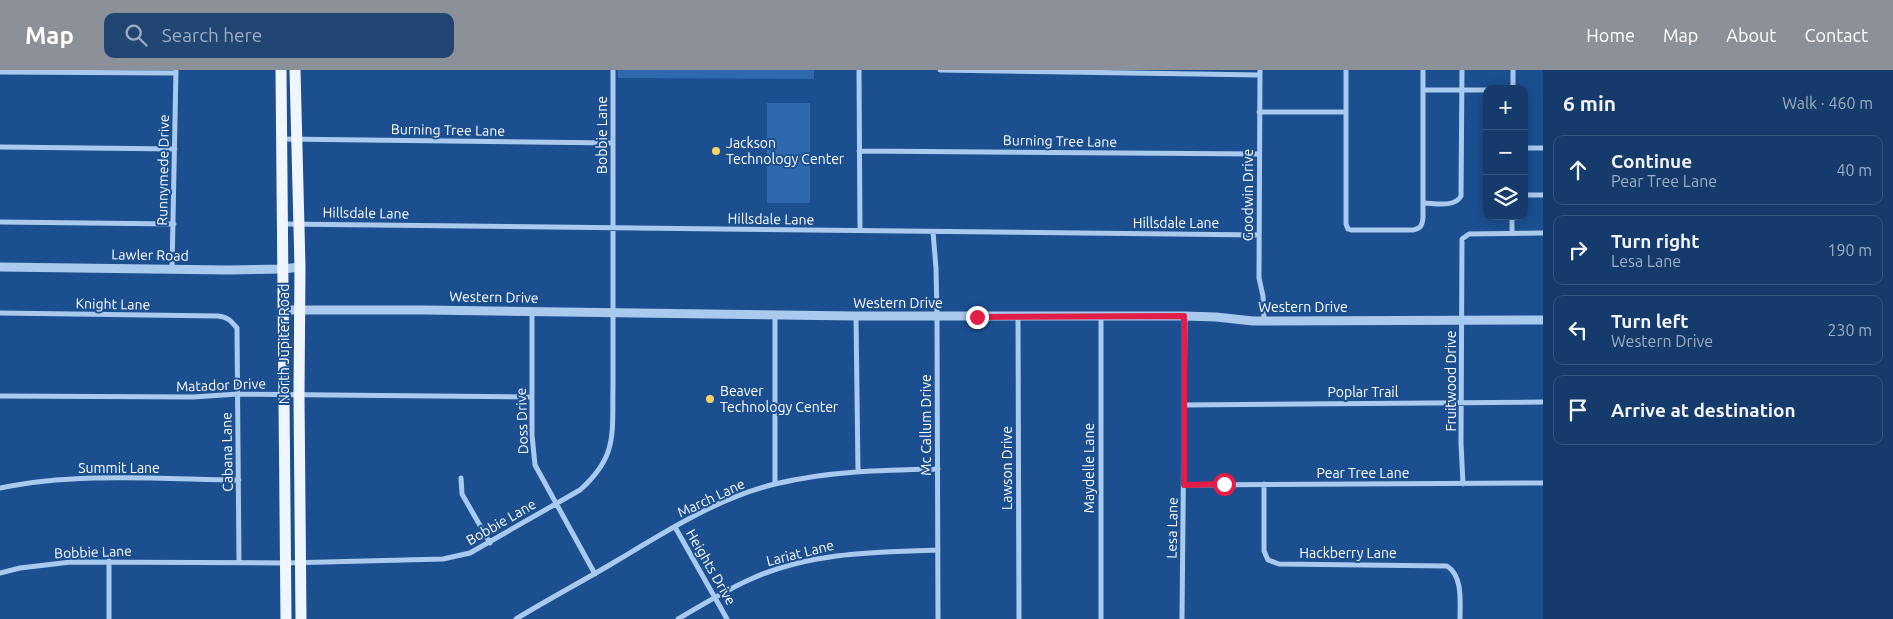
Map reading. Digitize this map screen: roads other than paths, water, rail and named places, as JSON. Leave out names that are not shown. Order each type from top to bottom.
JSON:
[{"type":"main road","name":"North Jupiter Road","points":[[281,70],[286,619]]},
{"type":"main road","name":"North Jupiter Road","points":[[295,70],[300,267],[301,619]]},
{"type":"street","name":"Bobbie Lane","points":[[0,573],[20,568],[71,562],[286,563],[443,559],[470,554],[580,490],[594,478],[603,465],[610,449],[614,387],[613,70]]},
{"type":"street","points":[[860,70],[860,231]]},
{"type":"street","points":[[940,70],[1260,72]]},
{"type":"street","points":[[1346,70],[1346,224],[1348,229],[1413,230],[1420,229],[1423,218],[1423,70]]},
{"type":"street","points":[[1423,203],[1453,203],[1460,196],[1462,70]]},
{"type":"street","points":[[1513,70],[1514,85]]},
{"type":"street","points":[[0,72],[176,71]]},
{"type":"street","name":"Runnymede Drive","points":[[172,270],[176,71]]},
{"type":"street","name":"Goodwin Drive","points":[[1260,72],[1259,278],[1263,296],[1264,321]]},
{"type":"street","points":[[1423,90],[1483,90]]},
{"type":"street","points":[[1259,112],[1346,112]]},
{"type":"street","name":"Burning Tree Lane","points":[[283,139],[613,143]]},
{"type":"street","points":[[0,147],[175,149]]},
{"type":"street","points":[[1528,148],[1543,148]]},
{"type":"street","name":"Burning Tree Lane","points":[[860,151],[1259,154]]},
{"type":"street","points":[[1528,195],[1543,195]]},
{"type":"street","points":[[1512,220],[1512,233],[1543,233]]},
{"type":"street","points":[[0,222],[174,224]]},
{"type":"street","name":"Hillsdale Lane","points":[[283,224],[1259,235]]},
{"type":"street","name":"Mc Callum Drive","points":[[932,232],[938,317],[938,619]]},
{"type":"street","name":"Fruitwood Drive","points":[[1463,484],[1462,239],[1469,234],[1512,233]]},
{"type":"street","name":"Lawler Road","points":[[0,267],[172,270],[283,269],[300,267]]},
{"type":"street","name":"Western Drive","points":[[283,310],[613,312],[938,317],[1184,316],[1264,321],[1543,320]]},
{"type":"street","name":"Doss Drive","points":[[532,312],[532,435],[535,465],[595,574]]},
{"type":"street","name":"Knight Lane","points":[[0,313],[226,317]]},
{"type":"street","points":[[775,314],[775,484]]},
{"type":"street","points":[[856,316],[858,471]]},
{"type":"street","name":"Lesa Lane","points":[[1182,619],[1184,316]]},
{"type":"street","name":"Cabana Lane","points":[[226,317],[237,328],[239,562]]},
{"type":"street","name":"Lawson Drive","points":[[1018,317],[1019,619]]},
{"type":"street","name":"Maydelle Lane","points":[[1100,619],[1102,317]]},
{"type":"street","name":"Matador Drive","points":[[0,396],[193,397],[238,394],[284,394],[532,397]]},
{"type":"street","name":"Poplar Trail","points":[[1184,404],[1543,402]]},
{"type":"street","name":"March Lane","points":[[516,619],[725,500],[775,484],[808,477],[858,471],[938,469]]},
{"type":"street","points":[[461,478],[462,494],[490,543]]},
{"type":"street","name":"Summit Lane","points":[[0,488],[67,480],[239,480]]},
{"type":"street","name":"Pear Tree Lane","points":[[1184,485],[1543,483]]},
{"type":"street","name":"Hackberry Lane","points":[[1264,484],[1264,551],[1268,560],[1279,564],[1447,566],[1453,569],[1458,578],[1460,619]]},
{"type":"street","name":"Heights Drive","points":[[675,527],[727,619]]},
{"type":"street","name":"Lariat Lane","points":[[678,619],[760,575],[812,559],[852,553],[938,550]]},
{"type":"street","points":[[109,561],[109,619]]},
{"type":"place","name":"Jackson Technology Center","points":[[716,151]]},
{"type":"place","name":"Beaver Technology Center","points":[[710,399]]}]
